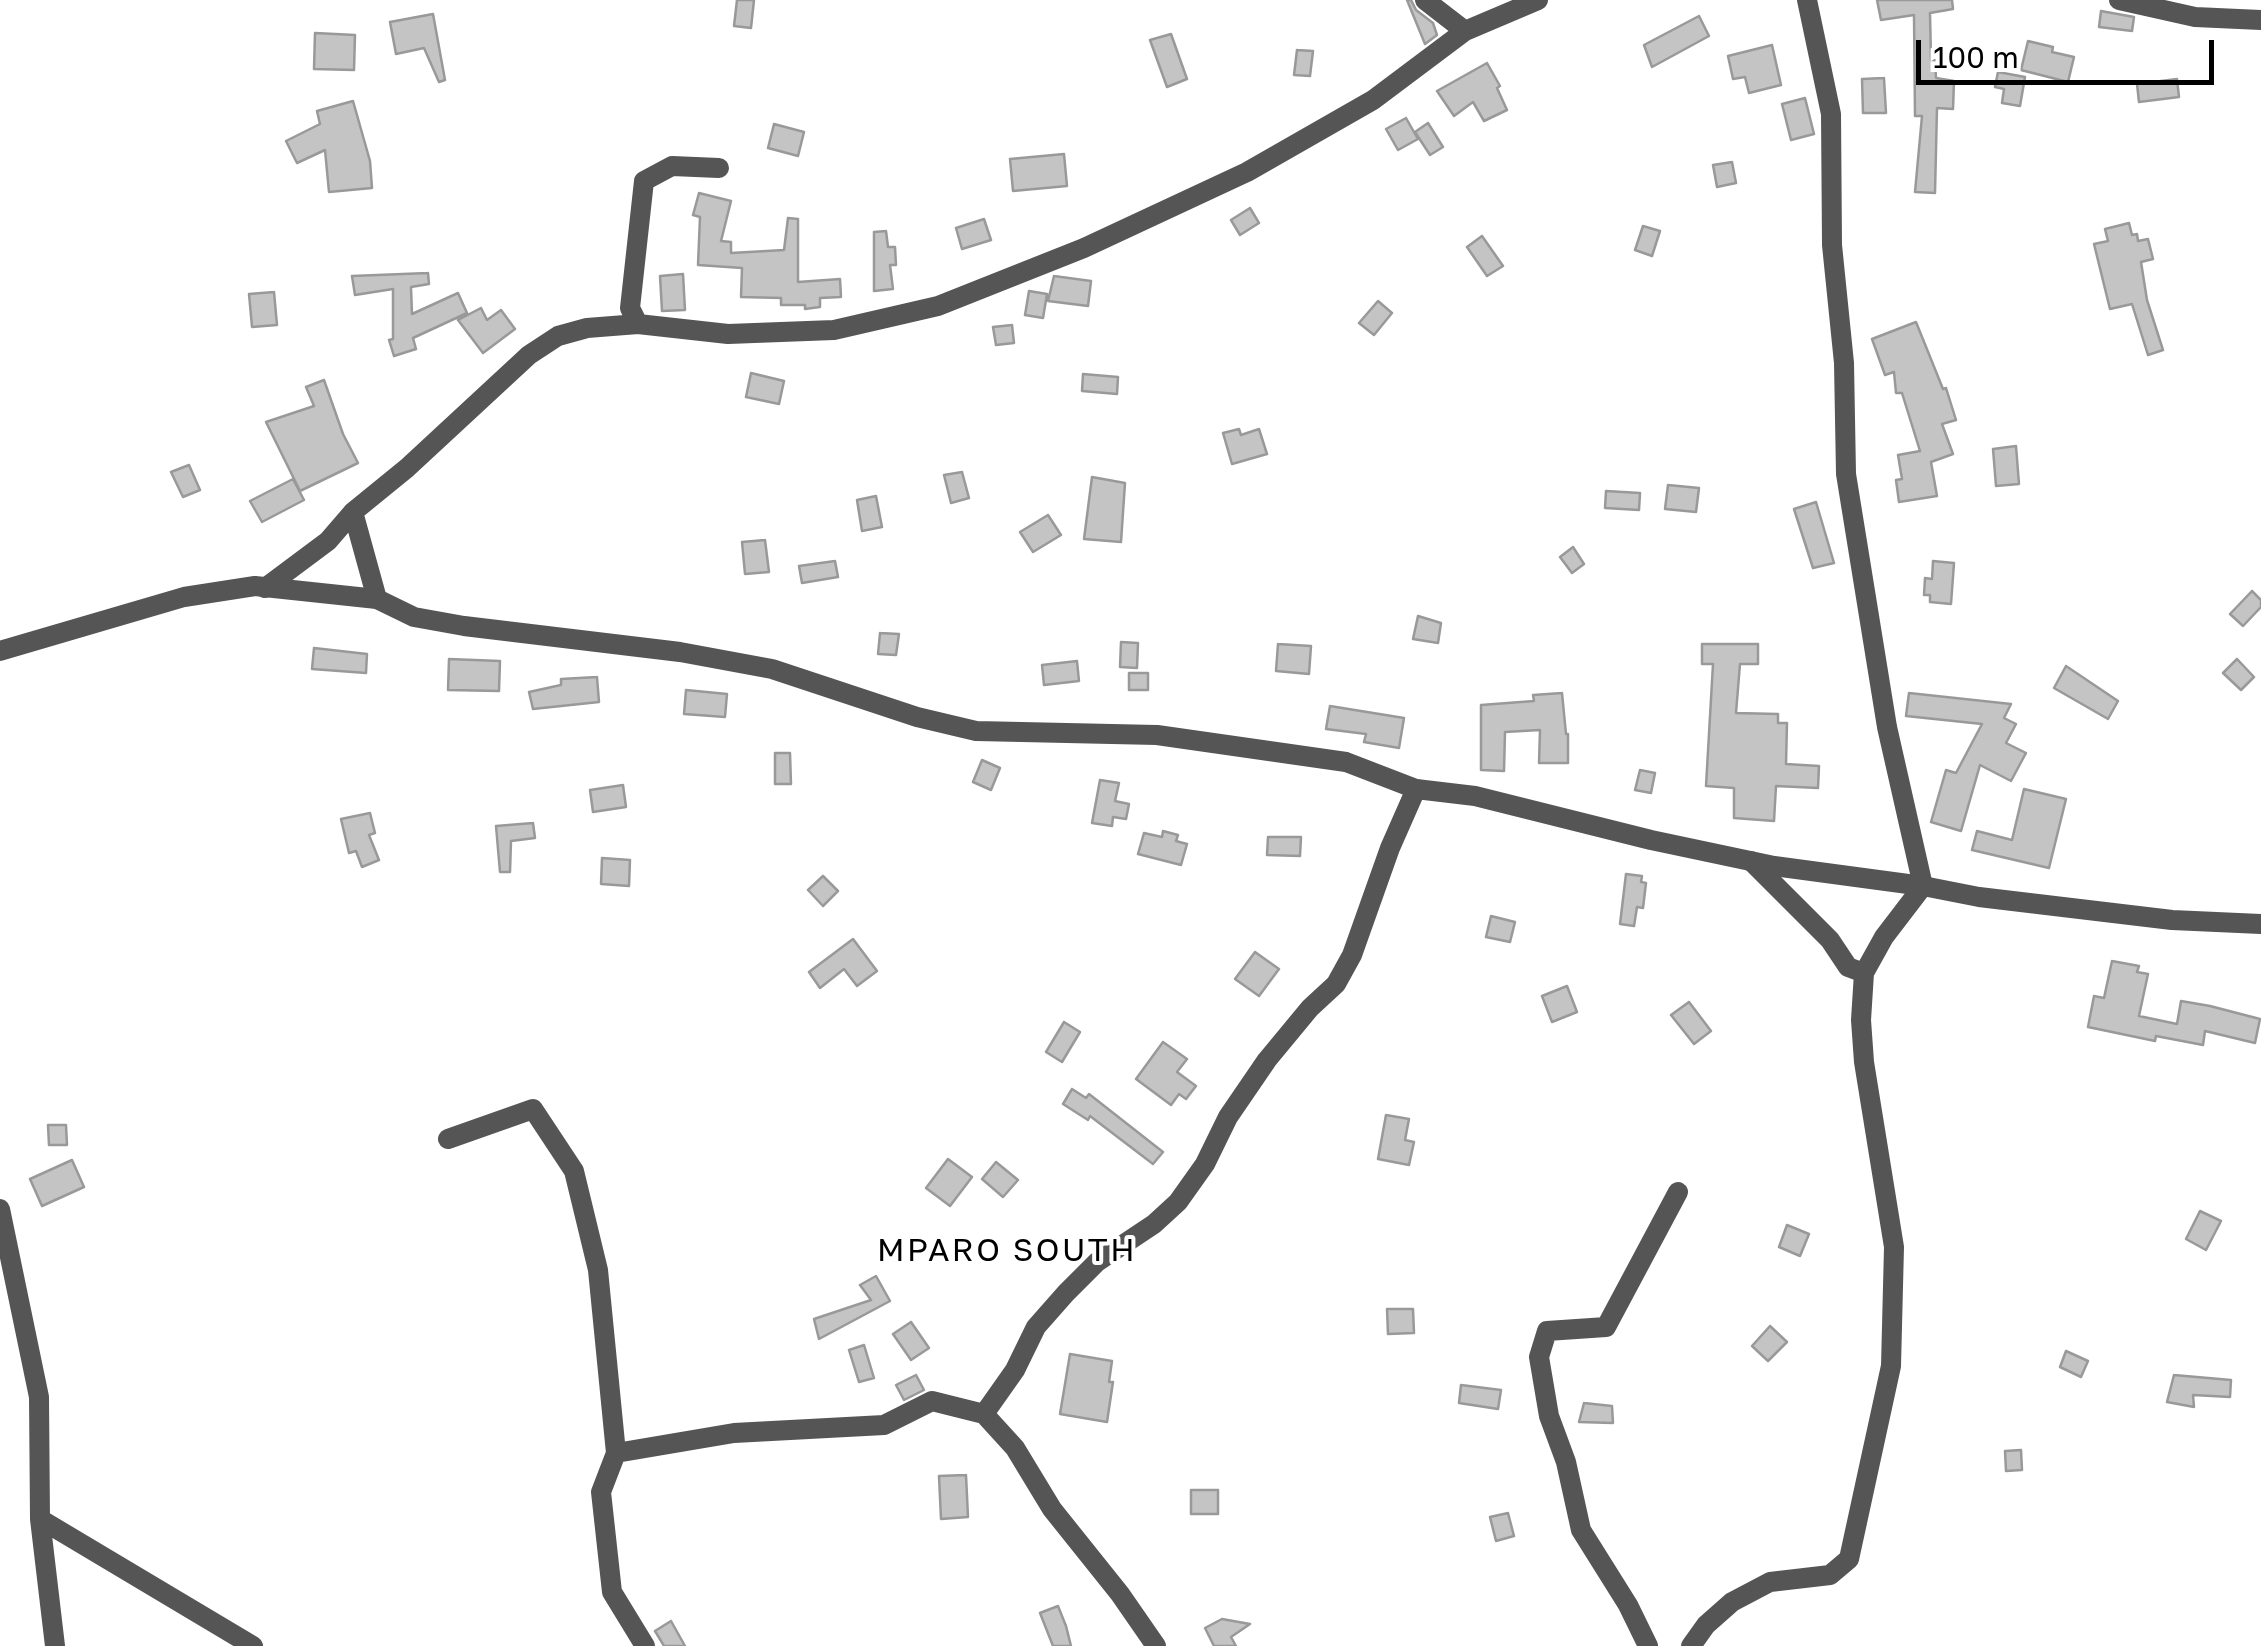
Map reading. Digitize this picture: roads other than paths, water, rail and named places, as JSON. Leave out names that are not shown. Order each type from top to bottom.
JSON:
[{"type":"street","points":[[1425,0],[1465,31]]},
{"type":"street","points":[[265,588],[328,541],[353,512],[407,468],[488,391],[558,336],[587,328],[638,324],[728,334],[834,330],[938,306],[1084,248],[1247,172],[1373,100],[1465,31],[1538,0]]},
{"type":"street","points":[[1807,0],[1831,114],[1832,245],[1844,363],[1846,474],[1887,727],[1923,886]]},
{"type":"street","points":[[2118,0],[2195,17],[2261,20]]},
{"type":"street","points":[[638,324],[630,308],[644,182],[672,166],[719,168]]},
{"type":"street","points":[[353,512],[377,598]]},
{"type":"street","points":[[0,651],[184,597],[255,586],[377,598],[414,617],[464,626],[680,652],[772,669],[917,717],[976,732],[1156,735],[1346,762],[1416,790],[1475,796],[1751,861],[1979,897],[2172,920],[2261,924]]},
{"type":"street","points":[[984,1414],[1015,1370],[1036,1327],[1066,1293],[1098,1262],[1154,1224],[1178,1202],[1267,1060],[1310,1008],[1336,984],[1352,955],[1390,848],[1416,790]]},
{"type":"street","points":[[1751,861],[1830,940],[1848,967],[1864,973]]},
{"type":"street","points":[[1692,1646],[1706,1625],[1732,1602],[1770,1582],[1830,1575],[1850,1558],[1891,1366],[1894,1247],[1870,1113],[1860,1020],[1864,973],[1884,937],[1923,886]]},
{"type":"street","points":[[448,1139],[533,1109],[574,1171],[598,1270],[616,1454],[601,1492],[612,1592],[644,1646]]},
{"type":"street","points":[[1648,1646],[1628,1605],[1581,1530],[1566,1462],[1549,1416],[1539,1357],[1547,1331],[1606,1327],[1678,1192]]},
{"type":"street","points":[[0,1209],[39,1397],[40,1520],[54,1646]]},
{"type":"street","points":[[616,1454],[734,1433],[884,1425],[932,1401],[984,1414],[1015,1448],[1052,1509],[1156,1646]]},
{"type":"street","points":[[40,1520],[253,1646]]},
{"type":"district","name":"MPARO SOUTH","points":[[1007,1251]]}]
